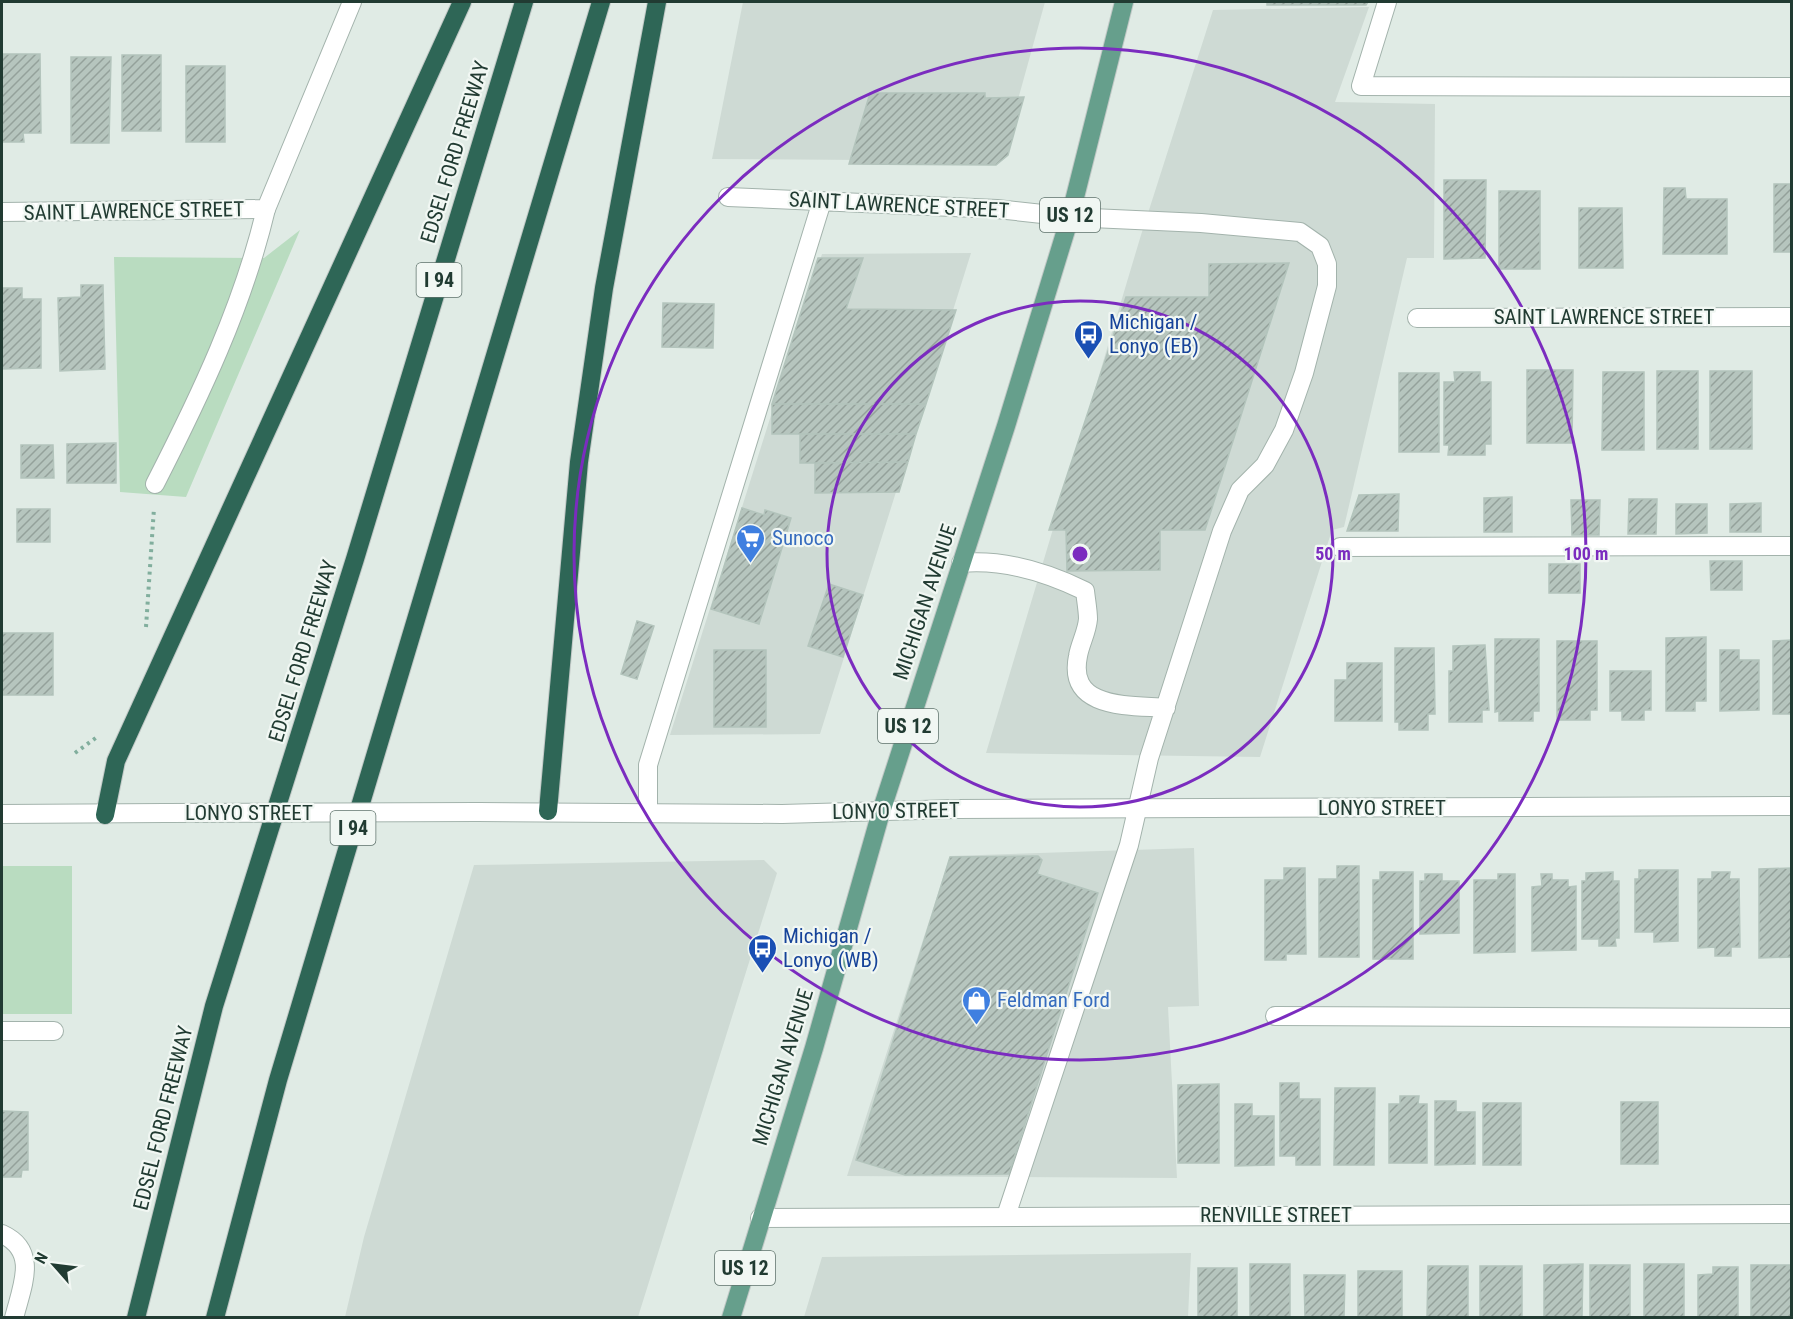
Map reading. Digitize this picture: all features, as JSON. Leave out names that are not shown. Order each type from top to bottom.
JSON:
[{"type":"highway","points":[[105,815],[116,761],[462,2]]},
{"type":"highway","name":"EDSEL FORD FREEWAY","points":[[136,1317],[214,1006],[355,559],[524,2]]},
{"type":"highway","name":"I 94","points":[[214,1317],[278,1080],[601,2]]},
{"type":"highway","points":[[548,812],[579,462],[604,288],[657,2]]},
{"type":"main road","name":"MICHIGAN AVENUE","points":[[731,1317],[759,1218],[814,1048],[881,812],[1070,217],[1124,2]]},
{"type":"street","points":[[155,484],[204,388],[256,248],[266,209],[352,2]]},
{"type":"street","points":[[1387,2],[1361,86],[1791,87]]},
{"type":"street","name":"SAINT LAWRENCE STREET","points":[[728,197],[997,209],[1070,217],[1201,223],[1300,232],[1320,246],[1327,264],[1327,286],[1304,373],[1284,430],[1265,465],[1240,490],[1222,531],[1149,758],[1129,845],[1006,1216]]},
{"type":"street","points":[[648,813],[648,765],[822,201]]},
{"type":"street","name":"SAINT LAWRENCE STREET","points":[[2,212],[266,209]]},
{"type":"street","name":"SAINT LAWRENCE STREET","points":[[1417,318],[1791,317]]},
{"type":"street","points":[[1340,547],[1791,546]]},
{"type":"street","points":[[961,563],[991,562],[1029,570],[1058,578],[1085,591],[1088,620],[1077,658],[1078,679],[1088,696],[1107,703],[1166,708]]},
{"type":"street","name":"LONYO STREET","points":[[2,814],[881,812],[1791,806]]},
{"type":"street","points":[[1275,1016],[1791,1018]]},
{"type":"street","points":[[2,1031],[54,1031]]},
{"type":"street","name":"RENVILLE STREET","points":[[759,1218],[1791,1214]]},
{"type":"street","points":[[8,1237],[23,1250],[25,1264],[14,1317]]},
{"type":"path","points":[[145,637],[155,484]]},
{"type":"path","points":[[75,753],[104,730]]},
{"type":"shaded area","points":[[743,2],[1045,2],[1001,161],[712,159]]},
{"type":"shaded area","points":[[1369,7],[1335,102],[1435,104],[1434,258],[1407,258],[1344,527],[1332,530],[1260,757],[986,753],[1141,235],[1213,10]]},
{"type":"shaded area","points":[[971,253],[820,734],[670,735],[822,254]]},
{"type":"shaded area","points":[[1194,848],[1199,1006],[1168,1007],[1177,1178],[847,1176],[950,856]]},
{"type":"shaded area","points":[[764,860],[777,873],[638,1317],[345,1317],[364,1237],[474,865]]},
{"type":"shaded area","points":[[1191,1253],[1188,1317],[804,1317],[822,1257]]},
{"type":"green space","points":[[300,230],[186,497],[120,492],[114,257],[264,258]]},
{"type":"green space","points":[[2,866],[72,866],[72,1014],[2,1014]]},
{"type":"building","points":[[1267,2],[1368,2],[1366,5],[1267,5]]},
{"type":"building","points":[[2,54],[40,54],[41,133],[23,133],[24,142],[2,142]]},
{"type":"building","points":[[122,55],[161,55],[161,131],[122,131]]},
{"type":"building","points":[[71,57],[111,57],[109,143],[71,143]]},
{"type":"building","points":[[186,66],[225,66],[225,142],[186,142]]},
{"type":"building","points":[[870,93],[985,93],[985,98],[1024,97],[1008,155],[996,165],[849,164]]},
{"type":"building","points":[[1444,180],[1486,180],[1485,258],[1444,259]]},
{"type":"building","points":[[1774,184],[1792,184],[1792,252],[1774,252]]},
{"type":"building","points":[[1664,188],[1685,188],[1686,199],[1727,199],[1727,254],[1663,254]]},
{"type":"building","points":[[1499,191],[1540,191],[1540,269],[1499,269]]},
{"type":"building","points":[[1579,208],[1622,208],[1623,268],[1579,268]]},
{"type":"building","points":[[818,258],[863,258],[846,309],[956,310],[926,404],[772,404]]},
{"type":"building","points":[[1289,263],[1205,530],[1160,530],[1160,570],[1067,571],[1066,530],[1049,530],[1126,297],[1209,297],[1209,264]]},
{"type":"building","points":[[81,285],[103,285],[105,369],[60,371],[58,298],[81,297]]},
{"type":"building","points":[[2,288],[22,288],[22,299],[41,299],[41,368],[2,369]]},
{"type":"building","points":[[663,303],[714,304],[713,348],[662,347]]},
{"type":"building","points":[[1527,370],[1573,370],[1572,443],[1527,443]]},
{"type":"building","points":[[1657,371],[1698,371],[1698,449],[1657,449]]},
{"type":"building","points":[[1710,371],[1752,371],[1752,449],[1710,449]]},
{"type":"building","points":[[1454,372],[1480,372],[1480,382],[1491,382],[1491,444],[1485,444],[1485,455],[1448,455],[1449,445],[1444,445],[1444,382],[1455,382]]},
{"type":"building","points":[[1603,372],[1644,372],[1644,450],[1602,450]]},
{"type":"building","points":[[1399,373],[1439,373],[1439,452],[1399,452]]},
{"type":"building","points":[[772,404],[926,404],[916,434],[772,434]]},
{"type":"building","points":[[800,434],[916,434],[908,462],[800,463]]},
{"type":"building","points":[[116,443],[116,483],[67,483],[67,444]]},
{"type":"building","points":[[21,445],[53,445],[54,478],[21,478]]},
{"type":"building","points":[[908,462],[899,492],[815,493],[815,463]]},
{"type":"building","points":[[1399,494],[1398,531],[1347,531],[1359,495]]},
{"type":"building","points":[[1512,497],[1512,532],[1484,532],[1484,498]]},
{"type":"building","points":[[1629,499],[1657,499],[1656,534],[1628,534]]},
{"type":"building","points":[[1571,500],[1600,500],[1599,535],[1572,535]]},
{"type":"building","points":[[1761,503],[1761,532],[1730,532],[1730,504]]},
{"type":"building","points":[[1676,504],[1707,504],[1707,533],[1676,534]]},
{"type":"building","name":"Sunoco","points":[[742,508],[764,515],[765,510],[791,518],[759,624],[711,609]]},
{"type":"building","points":[[17,509],[50,509],[50,542],[17,542]]},
{"type":"building","points":[[1710,561],[1742,561],[1742,590],[1711,590]]},
{"type":"building","points":[[1549,564],[1580,564],[1580,593],[1549,593]]},
{"type":"building","points":[[829,584],[863,595],[843,657],[808,646]]},
{"type":"building","points":[[637,621],[654,626],[637,679],[621,674]]},
{"type":"building","points":[[2,633],[53,633],[53,695],[2,695]]},
{"type":"building","points":[[1706,637],[1706,701],[1695,701],[1695,711],[1666,711],[1666,638]]},
{"type":"building","points":[[1495,639],[1539,639],[1539,711],[1533,711],[1533,721],[1499,721],[1499,711],[1495,712]]},
{"type":"building","points":[[1792,640],[1792,714],[1773,714],[1773,641]]},
{"type":"building","points":[[1557,641],[1597,641],[1597,710],[1590,710],[1590,720],[1557,720]]},
{"type":"building","points":[[1485,645],[1489,710],[1482,710],[1482,722],[1449,722],[1449,671],[1453,671],[1453,646]]},
{"type":"building","points":[[1395,648],[1434,648],[1435,714],[1428,714],[1428,730],[1399,730],[1399,722],[1395,722]]},
{"type":"building","points":[[714,650],[766,650],[766,727],[714,727]]},
{"type":"building","points":[[1720,650],[1739,650],[1739,660],[1759,660],[1759,710],[1720,711]]},
{"type":"building","points":[[1347,663],[1382,663],[1382,721],[1335,721],[1335,680],[1347,680]]},
{"type":"building","points":[[1610,671],[1651,671],[1651,710],[1644,710],[1644,720],[1622,720],[1622,711],[1610,711]]},
{"type":"building","name":"Feldman Ford","points":[[1038,856],[1042,860],[1037,874],[1098,893],[1009,1174],[905,1175],[856,1160],[950,857]]},
{"type":"building","points":[[1337,866],[1359,866],[1359,957],[1319,957],[1319,879],[1337,879]]},
{"type":"building","points":[[1284,868],[1305,868],[1306,954],[1286,954],[1286,960],[1265,960],[1265,880],[1284,880]]},
{"type":"building","points":[[1792,868],[1792,957],[1759,958],[1759,869]]},
{"type":"building","points":[[1639,870],[1678,870],[1678,941],[1654,942],[1654,932],[1635,932],[1635,879],[1639,879]]},
{"type":"building","points":[[1380,872],[1413,872],[1413,959],[1373,959],[1373,880],[1380,880]]},
{"type":"building","points":[[1613,872],[1613,881],[1619,881],[1619,938],[1615,938],[1616,946],[1599,946],[1599,939],[1582,939],[1582,881],[1586,881],[1586,873]]},
{"type":"building","points":[[1712,872],[1730,872],[1729,879],[1739,879],[1740,947],[1731,947],[1731,956],[1715,956],[1715,947],[1698,948],[1698,879],[1712,879]]},
{"type":"building","points":[[1425,874],[1442,874],[1442,881],[1459,881],[1459,933],[1420,934],[1420,881],[1425,881]]},
{"type":"building","points":[[1498,874],[1515,874],[1515,952],[1474,953],[1474,880],[1498,880]]},
{"type":"building","points":[[1541,874],[1552,874],[1552,880],[1568,880],[1568,887],[1576,886],[1576,950],[1532,951],[1532,887],[1542,886]]},
{"type":"building","points":[[1280,1083],[1299,1083],[1299,1099],[1320,1099],[1320,1165],[1296,1165],[1296,1156],[1280,1156]]},
{"type":"building","points":[[1219,1084],[1219,1163],[1178,1163],[1178,1085]]},
{"type":"building","points":[[1335,1088],[1375,1088],[1374,1165],[1334,1165]]},
{"type":"building","points":[[1400,1096],[1419,1096],[1418,1104],[1427,1104],[1427,1163],[1389,1163],[1389,1104],[1400,1104]]},
{"type":"building","points":[[1435,1101],[1456,1101],[1456,1112],[1475,1112],[1475,1164],[1435,1165]]},
{"type":"building","points":[[1621,1102],[1658,1102],[1658,1164],[1621,1164]]},
{"type":"building","points":[[1483,1103],[1521,1103],[1521,1165],[1483,1165]]},
{"type":"building","points":[[1235,1104],[1252,1104],[1252,1116],[1274,1116],[1274,1165],[1235,1166]]},
{"type":"building","points":[[2,1111],[28,1112],[28,1170],[22,1170],[21,1177],[2,1177]]},
{"type":"building","points":[[1250,1264],[1290,1264],[1290,1318],[1250,1318]]},
{"type":"building","points":[[1583,1264],[1582,1318],[1544,1318],[1544,1265]]},
{"type":"building","points":[[1644,1264],[1684,1264],[1684,1318],[1644,1318]]},
{"type":"building","points":[[1590,1265],[1630,1265],[1630,1318],[1590,1318]]},
{"type":"building","points":[[1751,1265],[1791,1265],[1791,1318],[1751,1318]]},
{"type":"building","points":[[1428,1266],[1468,1266],[1468,1318],[1427,1318]]},
{"type":"building","points":[[1480,1266],[1522,1266],[1522,1318],[1480,1318]]},
{"type":"building","points":[[1713,1267],[1738,1267],[1738,1318],[1698,1318],[1698,1275],[1713,1274]]},
{"type":"building","points":[[1198,1268],[1237,1268],[1237,1318],[1198,1318]]},
{"type":"building","points":[[1358,1271],[1402,1271],[1402,1318],[1358,1318]]},
{"type":"building","points":[[1304,1275],[1345,1275],[1344,1318],[1305,1318]]},
{"type":"place","name":"Michigan / Lonyo (EB)","points":[[1088,360]]},
{"type":"place","name":"Sunoco","points":[[751,564]]},
{"type":"place","name":"Michigan / Lonyo (WB)","points":[[762,974]]},
{"type":"place","name":"Feldman Ford","points":[[976,1026]]}]
